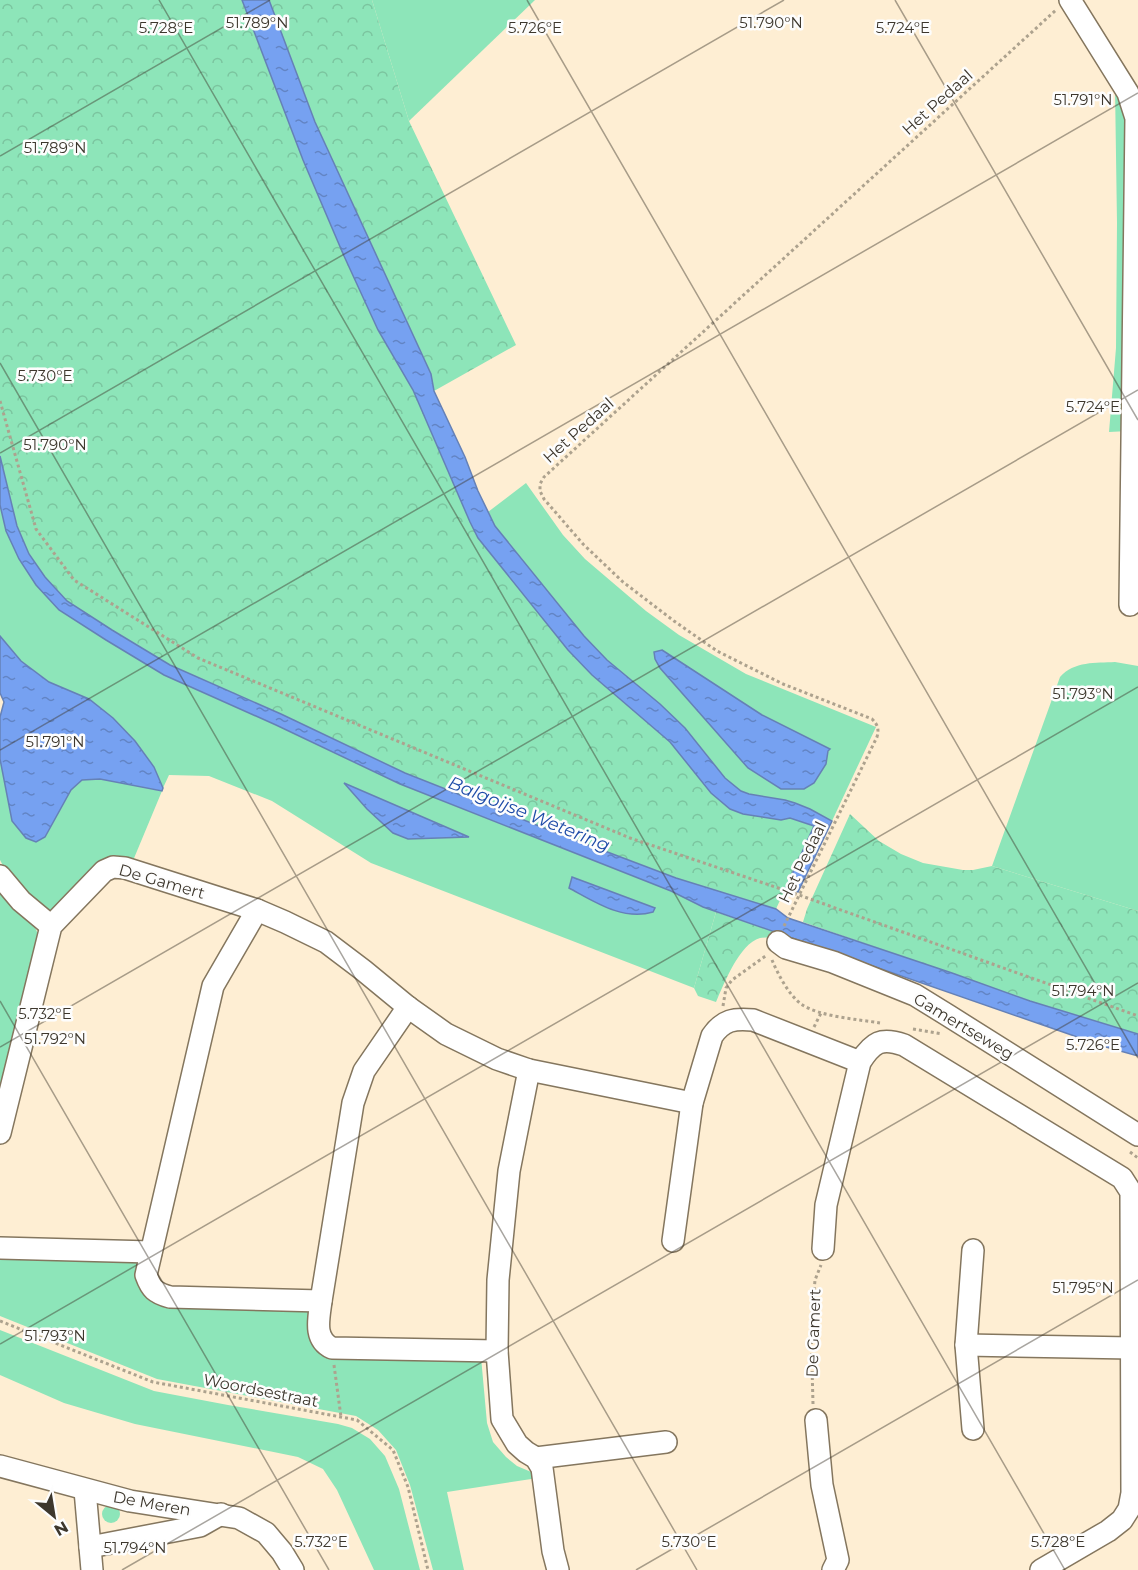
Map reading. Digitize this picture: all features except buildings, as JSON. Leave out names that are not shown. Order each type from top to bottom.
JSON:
[{"type":"street","points":[[1064,4],[1128,93],[1136,118],[1130,605]]},
{"type":"street","name":"De Gamert","points":[[51,926],[104,871],[113,867],[125,868],[257,910],[326,942],[446,1035],[497,1059],[529,1071],[692,1103]]},
{"type":"street","points":[[0,876],[21,901],[51,926],[0,1133]]},
{"type":"street","points":[[257,910],[213,986],[146,1275],[150,1285],[158,1294],[170,1298],[321,1301]]},
{"type":"street","name":"Gamertseweg","points":[[779,938],[786,948],[833,962],[915,996],[1138,1135]]},
{"type":"street","points":[[408,1007],[364,1071],[352,1103],[318,1331],[321,1339],[332,1348],[497,1351]]},
{"type":"street","points":[[672,1241],[692,1103],[712,1036],[717,1029],[739,1018],[753,1020],[860,1062]]},
{"type":"street","points":[[823,1249],[826,1205],[860,1062],[868,1049],[878,1042],[892,1041],[904,1045],[1122,1178],[1131,1192],[1132,1493],[1129,1509],[1122,1520],[1108,1531],[1041,1570]]},
{"type":"street","points":[[529,1071],[509,1171],[498,1280],[497,1351],[502,1419],[517,1444],[536,1458],[542,1468],[553,1551],[558,1570]]},
{"type":"street","points":[[0,1248],[151,1252]]},
{"type":"street","points":[[973,1250],[966,1345],[973,1429]]},
{"type":"street","points":[[966,1345],[1132,1348]]},
{"type":"street","points":[[816,1420],[822,1485],[838,1560],[833,1570]]},
{"type":"street","points":[[536,1458],[666,1442]]},
{"type":"street","name":"De Meren","points":[[0,1466],[130,1501],[239,1518],[266,1533],[293,1570]]},
{"type":"street","points":[[85,1490],[92,1570]]},
{"type":"street","name":"De Meren","points":[[90,1547],[200,1526],[221,1514]]},
{"type":"path","name":"Het Pedaal","points":[[727,1022],[723,1006],[726,988],[732,980],[769,953],[779,938],[877,737],[877,724],[872,719],[783,684],[717,651],[674,621],[623,582],[583,544],[544,500],[540,484],[544,477],[1064,4]]},
{"type":"path","points":[[0,400],[36,529],[74,580],[198,658],[630,838],[799,895],[1138,1016]]},
{"type":"path","name":"De Gamert","points":[[816,1420],[813,1410],[811,1328],[815,1280],[823,1249]]},
{"type":"path","name":"Woordsestraat","points":[[0,1321],[153,1382],[357,1420],[393,1450],[408,1487],[428,1570]]},
{"type":"path","points":[[332,1348],[341,1417]]},
{"type":"green space","points":[[0,0],[242,0],[303,160],[344,256],[378,330],[413,390],[478,538],[568,650],[592,675],[670,742],[711,793],[730,809],[743,814],[781,820],[790,818],[814,826],[776,909],[676,878],[405,773],[281,714],[170,665],[67,601],[45,577],[29,554],[17,526],[0,456]]},
{"type":"green space","points":[[269,0],[372,0],[409,121],[516,345],[434,391],[431,374],[315,122]]},
{"type":"green space","points":[[372,0],[535,0],[409,121]]},
{"type":"green space","points":[[1115,87],[1132,120],[1129,431],[1109,432],[1116,348]]},
{"type":"green space","points":[[526,483],[563,535],[585,559],[646,611],[679,635],[746,674],[876,727],[832,821],[795,803],[741,791],[725,778],[704,751],[584,636],[495,526],[488,512]],"holes":[[[660,668],[712,683],[762,715],[830,749],[803,789],[781,789],[748,768]]]},
{"type":"green space","points":[[0,505],[6,531],[59,610],[164,675],[400,784],[671,891],[716,912],[694,988],[371,863],[272,801],[209,776],[169,775],[163,788],[154,767],[135,741],[113,718],[89,699],[49,682],[21,661],[0,636]],"holes":[[[346,784],[467,837],[441,838],[394,833],[367,809]],[[572,877],[655,908],[582,894],[569,888]]]},
{"type":"green space","points":[[1115,662],[1138,666],[1138,911],[992,866],[1060,677],[1079,665]]},
{"type":"green space","points":[[0,759],[12,821],[45,837],[71,790],[82,780],[100,779],[162,791],[132,863],[53,917],[10,879],[0,860]]},
{"type":"green space","points":[[850,814],[879,841],[923,863],[963,870],[992,866],[1138,911],[1138,1034],[1030,1001],[803,922]]},
{"type":"green space","points":[[0,894],[32,923],[37,932],[41,933],[0,1105]]},
{"type":"green space","points":[[716,912],[781,934],[780,937],[760,938],[745,948],[728,975],[716,1002],[698,996],[694,988]]},
{"type":"green space","points":[[0,1253],[141,1259],[147,1293],[308,1309],[315,1346],[481,1357],[487,1423],[493,1442],[517,1466],[536,1474],[538,1478],[447,1492],[464,1570],[433,1570],[410,1485],[396,1450],[378,1430],[356,1416],[157,1379],[0,1316]]},
{"type":"green space","points":[[0,1330],[154,1391],[352,1428],[370,1439],[385,1456],[399,1489],[420,1570],[374,1570],[337,1490],[323,1469],[298,1457],[135,1424],[64,1403],[0,1375]]},
{"type":"green space","points":[[111,1505],[117,1508],[120,1514],[117,1520],[111,1523],[105,1520],[102,1514],[105,1508]]},
{"type":"water","points":[[242,0],[269,0],[315,122],[431,374],[434,391],[495,526],[584,636],[607,660],[685,728],[725,778],[741,791],[795,803],[832,821],[798,892],[786,887],[814,826],[790,818],[781,820],[743,814],[730,809],[711,793],[670,742],[592,675],[568,650],[478,538],[413,390],[378,330],[344,256],[303,160]]},
{"type":"water","points":[[0,456],[17,526],[29,554],[45,577],[67,601],[170,665],[281,714],[405,773],[544,828],[676,878],[776,909],[788,918],[1030,1001],[1138,1034],[1138,1056],[1106,1047],[703,907],[671,891],[400,784],[164,675],[59,610],[36,585],[19,559],[6,531],[0,505]]},
{"type":"water","points":[[0,636],[21,661],[49,682],[89,699],[113,718],[135,741],[154,767],[163,788],[162,791],[100,779],[82,780],[71,790],[45,837],[36,842],[26,838],[12,821],[0,759],[0,717],[4,702],[0,693]]},
{"type":"water","points":[[662,650],[762,715],[830,749],[826,764],[814,783],[804,789],[781,789],[748,768],[660,668],[654,652]]},
{"type":"water","points":[[344,783],[469,837],[408,839],[393,833]]},
{"type":"water","points":[[572,877],[655,908],[653,912],[642,914],[610,909],[569,888]]},
{"type":"water label","name":"Balgoijse Wetering","points":[[529,814]]}]
